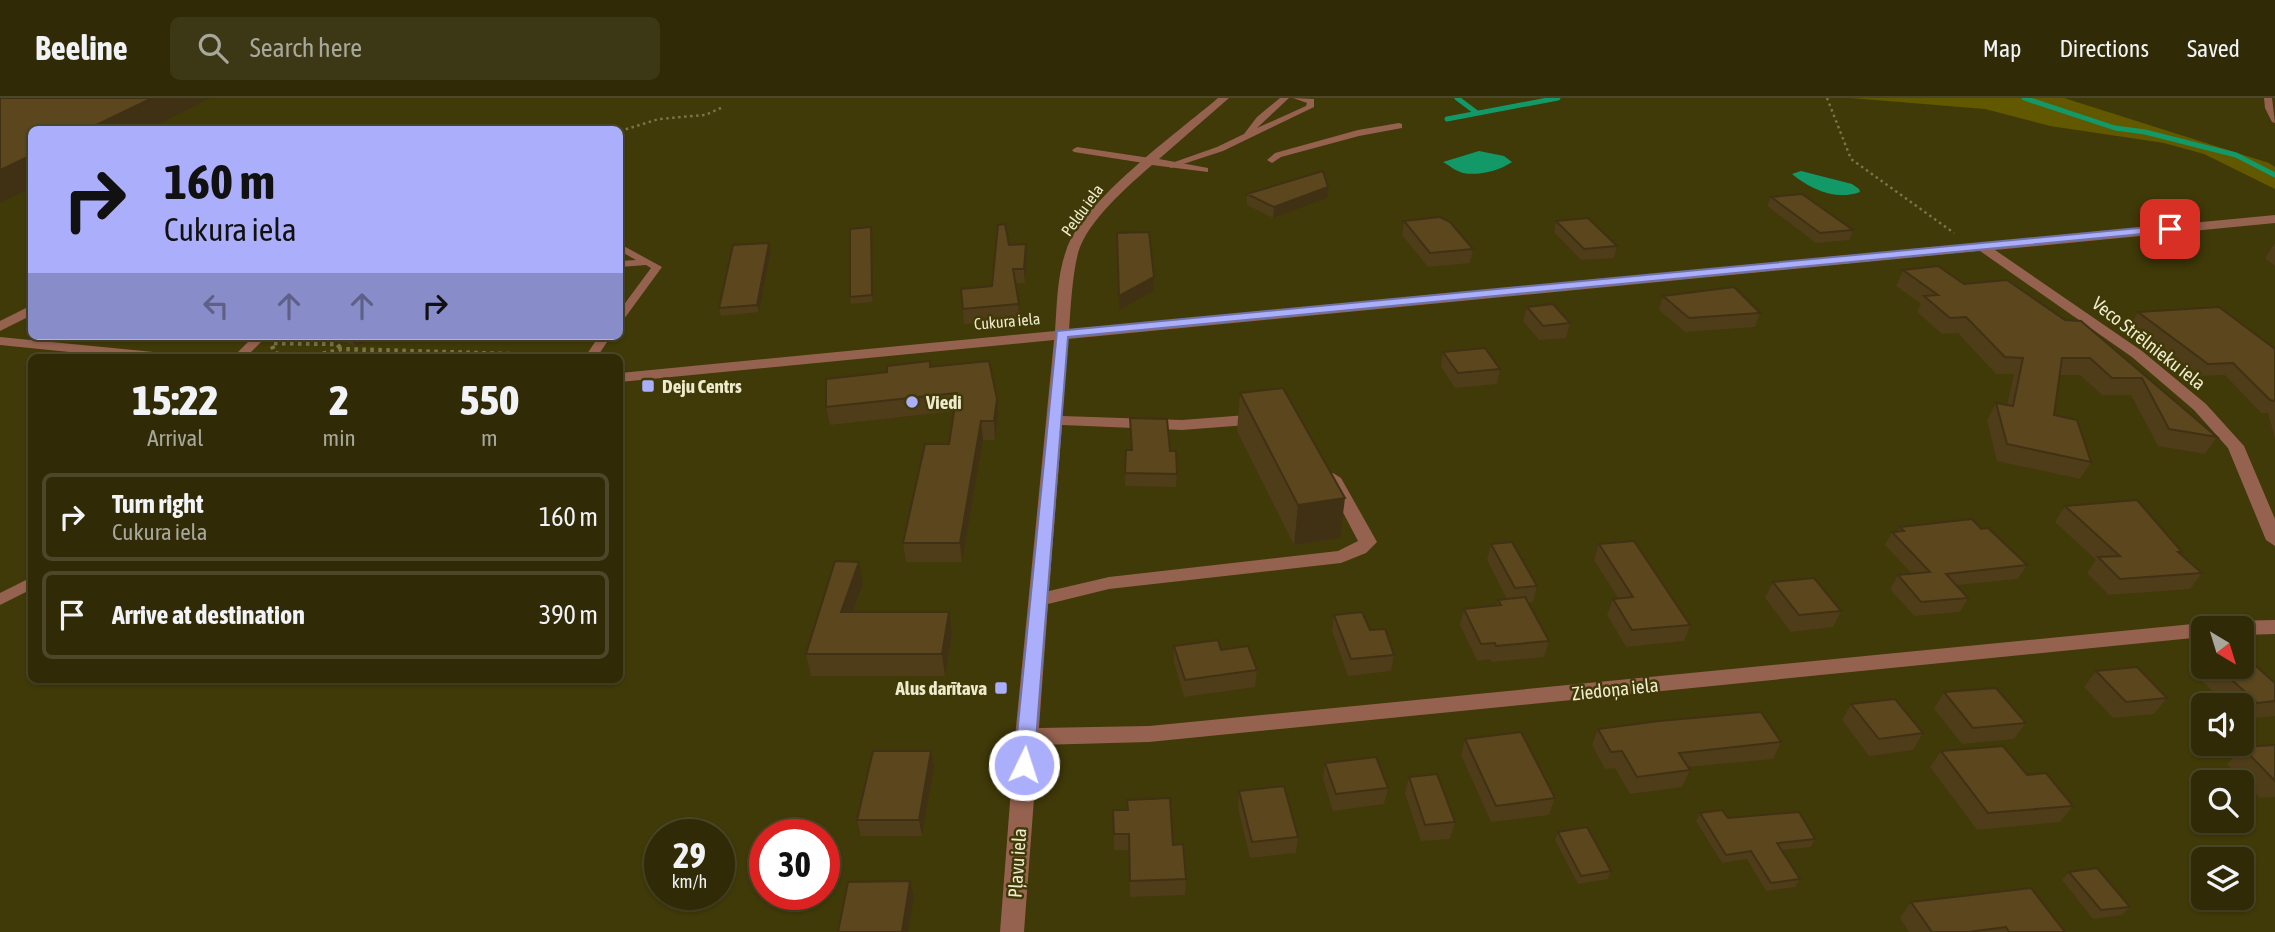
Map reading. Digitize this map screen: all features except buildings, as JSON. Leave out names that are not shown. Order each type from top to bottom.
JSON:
[{"type":"street","name":"Peldu iela","points":[[1062,334],[1069,267],[1079,236],[1117,189],[1224,98]]},
{"type":"street","points":[[1150,161],[1204,170]]},
{"type":"street","name":"Cukura iela","points":[[623,377],[2275,219]]},
{"type":"street","name":"Veco Strēlnieku iela","points":[[1981,246],[2137,354],[2200,407],[2236,446],[2275,540]]},
{"type":"street","points":[[0,327],[28,311]]},
{"type":"street","name":"Pļavu iela","points":[[1012,932],[1026,737],[1062,334]]},
{"type":"street","points":[[0,341],[133,354]]},
{"type":"street","points":[[1054,420],[1182,425],[1278,418]]},
{"type":"street","points":[[1038,601],[1076,589],[1109,583],[1318,560],[1340,557],[1360,549],[1368,542],[1322,461]]},
{"type":"street","points":[[2254,627],[2275,627]]},
{"type":"street","name":"Ziedoņa iela","points":[[1026,737],[1149,734],[1760,675],[1982,650],[2191,632]]},
{"type":"lane","points":[[1244,138],[1260,119],[1285,98]]},
{"type":"lane","points":[[1171,166],[1220,149],[1310,107],[1311,101],[1297,98]]},
{"type":"lane","points":[[2268,98],[2275,120]]},
{"type":"lane","points":[[1272,160],[1278,155],[1358,132],[1399,126]]},
{"type":"lane","points":[[1076,150],[1150,161]]},
{"type":"lane","points":[[623,249],[657,267],[623,313]]},
{"type":"lane","points":[[623,264],[648,262]]},
{"type":"lane","points":[[244,354],[266,340]]},
{"type":"lane","points":[[0,600],[28,584]]},
{"type":"path","points":[[1827,98],[1851,159],[1963,240]]},
{"type":"path","points":[[623,130],[659,120],[713,113],[721,108]]},
{"type":"path","points":[[266,340],[275,353],[279,354]]},
{"type":"path","points":[[266,340],[337,344],[341,349]]},
{"type":"path","points":[[322,354],[341,349],[509,354]]},
{"type":"shaded area","points":[[1851,98],[2064,98],[2269,163],[2275,167],[2275,189],[2204,154],[2164,143],[2050,126],[1985,109]]},
{"type":"shaded area","points":[[1479,151],[1504,156],[1512,162],[1495,170],[1469,174],[1443,162]]},
{"type":"shaded area","points":[[1801,171],[1852,184],[1860,192],[1842,195],[1824,192],[1792,174]]},
{"type":"waterway","points":[[1457,98],[1477,113]]},
{"type":"waterway","points":[[1447,119],[1558,98]]},
{"type":"waterway","points":[[2024,98],[2115,128],[2145,132],[2236,155],[2275,175]]},
{"type":"place","name":"Deju Centrs","points":[[648,386]]},
{"type":"place","name":"Viedi","points":[[912,402]]},
{"type":"place","name":"Alus darītava","points":[[1001,688]]},
{"type":"route","points":[[1024,765],[1062,334],[2170,229]]}]
